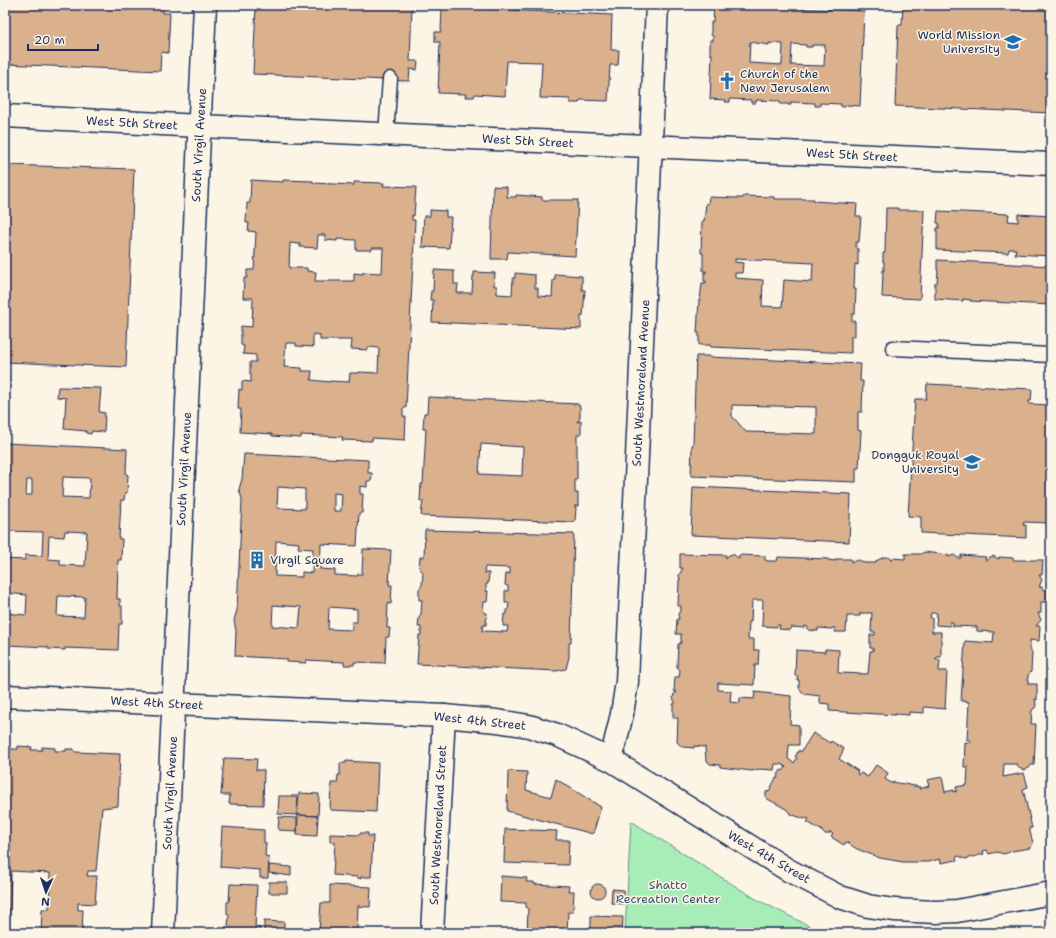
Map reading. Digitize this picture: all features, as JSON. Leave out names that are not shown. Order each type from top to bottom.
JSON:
[{"type":"street","name":"South Virgil Avenue","points":[[163,933],[205,5]]},
{"type":"street","name":"South Westmoreland Avenue","points":[[611,760],[622,714],[627,682],[652,146],[657,5]]},
{"type":"street","name":"West 5th Street","points":[[5,116],[1051,164]]},
{"type":"street","name":"West 4th Street","points":[[5,696],[444,716],[497,721],[529,726],[557,735],[611,760],[788,870],[840,897],[868,906],[894,910],[936,912],[957,911],[1051,893]]},
{"type":"street","name":"South Westmoreland Street","points":[[432,933],[444,716]]},
{"type":"lane","points":[[386,134],[390,80]]},
{"type":"lane","points":[[893,348],[1051,355]]},
{"type":"green space","name":"Shatto Recreation Center","points":[[631,821],[756,899],[823,933],[625,933]]},
{"type":"building","points":[[5,5],[163,5],[163,13],[170,13],[168,53],[161,52],[160,71],[5,64]]},
{"type":"building","points":[[256,5],[412,5],[410,61],[418,61],[417,70],[410,69],[409,81],[253,74]]},
{"type":"building","points":[[714,5],[864,11],[860,106],[846,105],[845,107],[841,107],[841,104],[820,103],[820,106],[815,106],[815,103],[791,102],[791,105],[788,105],[780,104],[780,101],[756,100],[756,103],[751,103],[751,100],[730,99],[730,102],[725,102],[726,100],[710,99],[712,54],[710,54],[710,40],[713,41],[713,36],[711,35],[711,22],[713,22]],"holes":[[[750,42],[769,45],[769,43],[783,44],[782,65],[749,63]],[[792,44],[806,45],[806,47],[812,47],[812,45],[825,45],[824,66],[791,65]]]},
{"type":"building","points":[[903,5],[1051,5],[1051,113],[895,106],[898,25],[902,25]]},
{"type":"building","points":[[442,7],[612,15],[611,50],[619,50],[618,65],[610,65],[608,101],[580,100],[579,103],[570,103],[570,99],[540,98],[542,62],[507,61],[505,96],[475,94],[474,97],[465,97],[466,94],[438,93],[440,42],[435,42],[435,32],[441,32]]},
{"type":"building","points":[[5,165],[134,169],[126,367],[5,362]]},
{"type":"building","points":[[251,180],[283,182],[283,180],[313,181],[313,183],[354,185],[354,182],[384,183],[383,186],[416,187],[414,216],[412,215],[412,220],[415,220],[406,408],[403,408],[403,416],[406,417],[405,440],[372,438],[372,441],[342,440],[343,437],[301,435],[301,438],[240,432],[241,409],[238,409],[239,389],[242,390],[242,381],[251,382],[250,362],[256,362],[256,355],[243,354],[244,346],[241,345],[241,326],[252,327],[253,298],[243,298],[244,278],[247,278],[247,270],[254,270],[256,232],[248,231],[249,223],[246,223],[247,203],[250,203]],"holes":[[[318,235],[325,235],[325,240],[356,240],[356,250],[383,248],[382,273],[354,273],[354,281],[315,281],[316,272],[307,271],[307,268],[289,268],[290,243],[300,244],[300,247],[317,248]],[[313,334],[320,335],[320,340],[352,340],[351,349],[368,350],[368,347],[379,348],[378,373],[350,373],[349,382],[330,382],[311,380],[312,371],[302,371],[302,368],[284,367],[286,343],[296,343],[296,346],[313,347]]]},
{"type":"building","points":[[493,186],[507,187],[507,197],[516,197],[516,195],[542,197],[542,200],[578,200],[575,256],[508,252],[507,259],[491,259]]},
{"type":"building","points":[[744,196],[774,197],[774,199],[814,199],[814,201],[857,204],[856,216],[861,216],[859,242],[856,242],[856,248],[858,249],[858,265],[855,264],[855,314],[852,314],[852,321],[855,321],[855,336],[851,336],[851,353],[711,347],[710,345],[699,345],[699,333],[697,333],[699,300],[702,283],[706,283],[706,281],[704,281],[704,272],[706,273],[706,271],[703,271],[703,253],[701,253],[702,220],[704,221],[706,203],[708,204],[709,197],[743,198]],"holes":[[[735,259],[813,263],[812,282],[784,280],[782,307],[762,306],[763,280],[735,278],[735,273],[742,273],[743,263],[735,262]]]},
{"type":"building","points":[[886,208],[898,208],[898,210],[924,210],[920,299],[882,297]]},
{"type":"building","points":[[430,210],[446,211],[446,217],[451,217],[449,248],[422,247],[424,216],[430,216]]},
{"type":"building","points":[[938,211],[1009,214],[1008,221],[1018,222],[1018,214],[1051,216],[1051,256],[1015,254],[1016,249],[1009,249],[1008,253],[937,250],[937,228],[939,228],[939,223],[937,223]]},
{"type":"building","points":[[937,260],[1051,266],[1051,305],[970,301],[971,300],[963,299],[963,301],[935,299],[935,283],[937,283],[938,270]]},
{"type":"building","points":[[434,270],[454,271],[454,284],[458,284],[457,293],[472,293],[474,272],[495,273],[494,286],[497,286],[497,294],[512,295],[513,278],[515,278],[515,273],[535,275],[535,288],[538,288],[538,296],[552,297],[553,280],[555,280],[555,274],[582,276],[582,290],[585,290],[583,316],[581,316],[581,329],[432,322],[433,300],[430,300],[431,291],[433,291]]},
{"type":"building","points":[[696,356],[861,364],[860,381],[863,381],[862,412],[858,412],[858,430],[861,431],[859,468],[856,468],[856,482],[691,476]],"holes":[[[732,405],[816,407],[816,434],[746,432],[732,416]]]},
{"type":"building","points":[[5,373],[8,373],[7,394],[5,394]]},
{"type":"building","points":[[927,384],[1032,389],[1031,401],[1029,401],[1029,404],[1051,405],[1050,523],[1024,522],[1023,525],[1026,525],[1026,538],[921,533],[921,517],[908,516],[915,399],[926,399]]},
{"type":"building","points":[[58,387],[101,388],[99,412],[105,413],[104,432],[92,431],[91,434],[86,433],[86,431],[64,429],[66,398],[57,397]]},
{"type":"building","points":[[428,397],[578,404],[580,407],[580,418],[577,422],[581,421],[581,434],[577,435],[577,479],[575,479],[575,493],[578,493],[578,506],[574,506],[576,508],[575,521],[422,516],[423,501],[420,501],[421,484],[423,484],[426,429],[423,429],[424,413],[427,413]],"holes":[[[481,444],[523,447],[522,476],[479,474]]]},
{"type":"building","points":[[5,443],[127,449],[127,493],[125,493],[124,500],[121,500],[119,539],[122,539],[121,560],[118,560],[117,599],[120,599],[120,606],[122,606],[122,624],[119,624],[118,650],[65,648],[65,650],[48,649],[48,647],[8,645],[8,648],[5,648],[5,613],[26,615],[27,595],[5,593],[5,559],[25,560],[25,555],[42,556],[43,532],[5,531],[5,476],[10,476],[10,471],[5,471]],"holes":[[[63,477],[90,478],[89,498],[62,497]],[[27,480],[32,480],[32,495],[26,495]],[[65,531],[87,532],[85,566],[60,565],[60,560],[48,559],[49,536],[64,537]],[[58,596],[85,597],[84,617],[57,616]]]},
{"type":"building","name":"Virgil Square","points":[[244,454],[368,460],[368,473],[372,473],[371,481],[367,481],[367,487],[360,486],[360,494],[363,494],[362,513],[359,513],[357,546],[321,544],[320,569],[335,570],[335,575],[358,576],[358,574],[362,574],[363,549],[391,550],[389,585],[392,585],[391,604],[388,603],[387,628],[390,628],[389,637],[386,637],[385,663],[354,662],[354,665],[344,665],[344,662],[306,660],[306,663],[287,662],[287,659],[235,656],[236,631],[234,620],[237,610],[242,499],[239,489],[242,479]],"holes":[[[278,487],[305,489],[305,509],[277,508]],[[334,493],[342,494],[341,511],[334,511]],[[276,541],[299,543],[298,548],[313,549],[312,573],[302,572],[302,577],[275,576]],[[273,605],[301,607],[299,628],[272,626]],[[329,607],[357,609],[357,622],[352,622],[352,630],[328,629]]]},
{"type":"building","points":[[693,487],[851,494],[849,542],[691,535]]},
{"type":"building","points":[[425,530],[574,534],[571,643],[569,643],[569,657],[566,669],[556,671],[417,664],[419,635],[421,635],[421,627],[418,627],[422,600],[419,600],[419,589],[422,585],[423,572],[419,568],[420,557],[424,557]],"holes":[[[485,567],[510,568],[510,574],[506,573],[505,585],[508,586],[508,591],[505,591],[505,603],[509,603],[507,614],[504,614],[503,626],[508,626],[507,632],[482,631],[483,625],[486,625],[487,613],[484,613],[483,609],[484,602],[487,602],[488,591],[486,591],[486,584],[488,584],[489,573],[484,573]]]},
{"type":"building","points":[[924,552],[948,555],[948,557],[954,555],[958,558],[961,558],[961,555],[986,557],[985,560],[988,560],[993,556],[999,559],[999,557],[1013,558],[1013,560],[1043,560],[1042,575],[1039,575],[1042,580],[1039,587],[1047,590],[1046,602],[1041,602],[1041,613],[1038,613],[1041,620],[1036,626],[1040,626],[1039,641],[1030,640],[1030,648],[1032,653],[1031,672],[1028,675],[1028,684],[1037,684],[1037,700],[1035,699],[1036,705],[1032,710],[1031,724],[1036,724],[1034,765],[1031,765],[1029,768],[1024,770],[1019,768],[1017,764],[1004,764],[1003,777],[1024,773],[1028,787],[1023,789],[1032,828],[1029,828],[1033,843],[1030,848],[1004,854],[997,852],[989,854],[987,850],[983,851],[984,854],[965,859],[959,856],[956,857],[957,860],[941,863],[940,859],[928,862],[903,862],[880,858],[857,849],[846,842],[844,845],[831,837],[833,834],[830,832],[829,834],[825,834],[822,832],[821,828],[821,830],[807,822],[809,819],[804,819],[791,814],[786,809],[766,798],[766,792],[769,791],[781,770],[783,771],[786,767],[781,764],[775,764],[774,770],[759,769],[752,771],[720,767],[720,765],[710,764],[706,760],[705,747],[682,747],[677,742],[678,718],[673,718],[673,704],[675,704],[675,702],[673,698],[674,694],[677,692],[674,691],[675,677],[679,677],[680,670],[677,667],[678,644],[681,643],[681,634],[676,634],[677,619],[679,619],[678,614],[681,609],[681,606],[678,606],[679,575],[683,568],[680,568],[680,554],[726,555],[726,558],[733,554],[739,559],[739,555],[765,556],[765,560],[768,561],[777,561],[778,557],[828,559],[836,561],[836,559],[851,559],[851,562],[859,560],[864,563],[876,563],[876,561],[884,557],[888,557],[892,561],[892,558],[905,559],[905,554],[921,554]],"holes":[[[752,600],[763,600],[762,626],[777,627],[777,625],[780,625],[779,629],[790,630],[791,627],[804,628],[804,626],[808,627],[808,630],[818,631],[818,628],[835,628],[835,632],[846,632],[847,616],[860,616],[860,613],[872,613],[871,632],[875,632],[875,635],[870,635],[870,648],[873,648],[873,651],[870,651],[868,674],[838,673],[839,650],[825,649],[825,652],[796,650],[795,676],[798,676],[797,680],[799,680],[799,688],[804,694],[820,696],[820,703],[829,704],[829,711],[909,715],[909,712],[924,713],[924,707],[945,709],[947,671],[939,671],[940,660],[936,660],[937,657],[941,657],[941,632],[932,632],[932,618],[930,618],[931,613],[937,613],[936,625],[950,626],[950,622],[953,622],[953,626],[977,627],[977,631],[994,632],[993,643],[965,641],[961,701],[969,702],[967,740],[971,740],[970,743],[965,742],[964,767],[968,767],[967,785],[956,787],[957,791],[954,792],[954,790],[945,792],[942,777],[927,780],[929,786],[919,789],[920,787],[893,782],[893,784],[885,779],[888,773],[876,765],[868,777],[861,773],[859,775],[857,774],[858,771],[839,759],[844,749],[813,733],[801,752],[799,750],[795,757],[797,758],[794,763],[788,759],[789,745],[799,745],[799,725],[790,724],[791,696],[755,692],[754,699],[740,698],[740,703],[730,702],[731,691],[718,690],[718,683],[754,685],[755,665],[758,665],[759,650],[754,650],[754,639],[748,639],[749,622],[751,622]]]},
{"type":"building","points":[[5,746],[8,746],[8,749],[18,749],[18,746],[32,747],[31,750],[42,750],[42,747],[55,748],[55,751],[74,749],[76,752],[120,754],[118,806],[102,808],[96,871],[88,871],[87,876],[97,876],[95,904],[78,903],[78,910],[83,910],[82,933],[41,933],[42,909],[49,909],[50,873],[11,871],[9,933],[5,933]]},
{"type":"building","points":[[224,758],[257,759],[256,770],[264,770],[263,805],[229,804],[230,795],[221,795]]},
{"type":"building","points":[[346,761],[378,763],[376,812],[330,810],[331,783],[337,783],[338,775],[340,775],[340,763],[346,763]]},
{"type":"building","points":[[508,771],[527,772],[526,790],[551,797],[556,779],[601,807],[593,834],[507,811]]},
{"type":"building","points":[[299,793],[319,794],[318,816],[297,815]]},
{"type":"building","points":[[279,796],[298,796],[297,815],[278,814]]},
{"type":"building","points":[[298,815],[318,816],[317,836],[297,835]]},
{"type":"building","points":[[279,817],[297,818],[297,831],[278,830]]},
{"type":"building","points":[[222,827],[264,830],[264,843],[266,843],[265,856],[269,857],[268,878],[260,878],[260,870],[220,867]]},
{"type":"building","points":[[505,829],[557,831],[556,840],[569,840],[568,865],[504,863]]},
{"type":"building","points":[[360,833],[368,833],[368,836],[373,836],[371,877],[361,877],[361,879],[358,877],[333,875],[335,842],[330,842],[330,834],[360,835]]},
{"type":"building","points":[[269,865],[291,867],[291,876],[269,873]]},
{"type":"building","points":[[501,876],[527,878],[526,882],[534,882],[534,884],[569,886],[568,891],[574,891],[573,912],[568,912],[567,933],[527,933],[528,908],[526,908],[526,903],[500,902]]},
{"type":"building","points":[[269,882],[287,882],[287,893],[269,893]]},
{"type":"building","points":[[230,884],[257,885],[255,928],[260,928],[260,933],[225,933],[225,927],[228,927],[229,914],[227,914],[227,902],[229,902]]},
{"type":"building","points":[[598,884],[603,886],[605,891],[603,896],[598,898],[593,896],[591,891],[593,886]]},
{"type":"building","points":[[330,885],[371,887],[370,907],[358,906],[357,933],[319,933],[321,903],[330,903]]},
{"type":"building","points":[[612,889],[624,890],[623,904],[611,903]]},
{"type":"building","points":[[591,916],[623,917],[622,933],[591,933]]},
{"type":"building","points":[[264,921],[284,922],[284,933],[264,933]]},
{"type":"place","name":"World Mission University","points":[[1013,42]]},
{"type":"place","name":"Church of the New Jerusalem","points":[[727,81]]},
{"type":"place","name":"Dongguk Royal University","points":[[972,462]]},
{"type":"place","name":"Virgil Square","points":[[257,560]]}]
